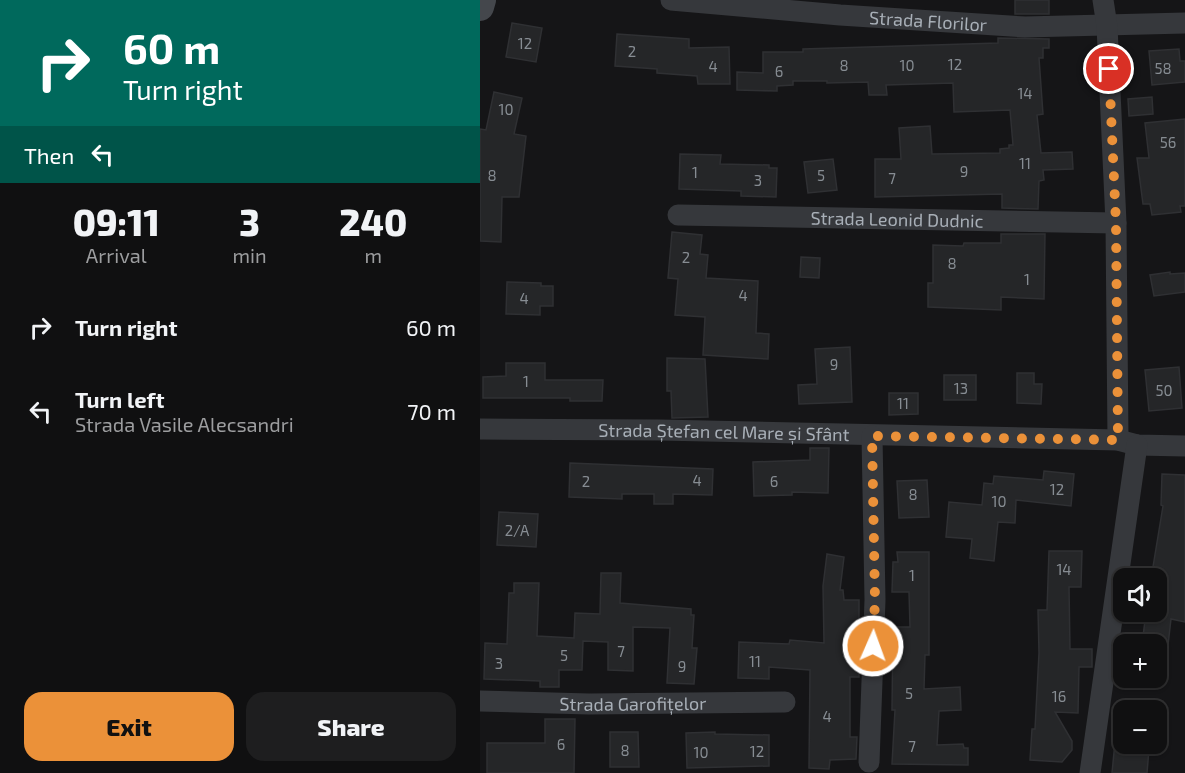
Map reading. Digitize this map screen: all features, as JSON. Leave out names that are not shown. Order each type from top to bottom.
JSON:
[{"type":"street","points":[[480,7],[482,0]]},
{"type":"street","name":"Strada Florilor","points":[[671,0],[840,15],[1025,27],[1185,23]]},
{"type":"street","points":[[1090,773],[1128,442],[1107,26],[1102,0]]},
{"type":"street","name":"Strada Leonid Dudnic","points":[[678,214],[1116,223]]},
{"type":"street","name":"Strada Ștefan cel Mare și Sfânt","points":[[480,429],[660,430],[1128,442],[1185,446]]},
{"type":"street","points":[[869,762],[875,600],[872,436]]},
{"type":"street","name":"Strada Garofițelor","points":[[480,701],[589,704],[785,702]]},
{"type":"building","points":[[1015,0],[1049,0],[1049,14],[1015,14]]},
{"type":"building","points":[[512,23],[542,28],[536,62],[506,57]]},
{"type":"building","points":[[617,34],[689,39],[689,48],[729,47],[730,84],[698,84],[697,76],[657,73],[657,69],[615,66]]},
{"type":"building","points":[[998,38],[1049,39],[1049,48],[1043,48],[1043,58],[1039,58],[1043,114],[1037,115],[1041,153],[1072,152],[1073,169],[1043,170],[1044,180],[1039,181],[1038,209],[1002,208],[1002,194],[875,197],[875,159],[901,159],[899,128],[930,126],[932,154],[1000,153],[1000,149],[1013,145],[1010,110],[954,112],[953,83],[886,85],[887,95],[869,95],[868,82],[793,81],[793,85],[777,86],[777,91],[737,90],[737,72],[763,73],[763,52],[998,43]]},
{"type":"building","points":[[1179,49],[1180,61],[1185,61],[1185,82],[1152,85],[1149,51]]},
{"type":"building","points":[[494,92],[522,98],[514,134],[526,136],[519,197],[502,197],[501,242],[480,241],[480,129],[486,130]]},
{"type":"building","points":[[1152,97],[1153,114],[1129,116],[1128,99]]},
{"type":"building","points":[[1185,119],[1185,206],[1180,206],[1181,212],[1152,215],[1150,204],[1143,204],[1137,158],[1149,158],[1145,123]]},
{"type":"building","points":[[680,154],[721,155],[720,164],[769,165],[769,168],[777,168],[776,197],[741,196],[741,191],[679,189]]},
{"type":"building","points":[[833,159],[837,190],[808,193],[804,162]]},
{"type":"building","points":[[672,232],[702,235],[700,254],[708,255],[706,278],[758,281],[756,333],[769,334],[768,359],[703,355],[705,317],[675,315],[678,279],[668,278]]},
{"type":"building","points":[[1001,234],[1045,234],[1044,299],[1001,297],[1001,310],[928,307],[928,283],[933,283],[933,245],[963,246],[964,243],[1001,243]]},
{"type":"building","points":[[801,257],[820,258],[819,278],[800,277]]},
{"type":"building","points":[[1170,272],[1170,274],[1185,273],[1185,292],[1154,296],[1150,275]]},
{"type":"building","points":[[507,282],[541,283],[541,286],[553,286],[553,306],[540,306],[540,315],[506,314]]},
{"type":"building","points":[[850,347],[852,402],[799,404],[798,385],[817,384],[815,349]]},
{"type":"building","points":[[667,358],[705,359],[708,417],[672,418],[671,391],[667,391]]},
{"type":"building","points":[[506,363],[545,363],[545,380],[603,380],[602,401],[570,401],[570,398],[483,398],[483,377],[506,376]]},
{"type":"building","points":[[1179,367],[1182,408],[1149,411],[1145,370]]},
{"type":"building","points":[[1017,373],[1034,373],[1034,384],[1042,384],[1041,404],[1017,403]]},
{"type":"building","points":[[944,375],[976,375],[976,400],[944,400]]},
{"type":"building","points":[[889,393],[918,393],[918,414],[889,415]]},
{"type":"building","points":[[810,448],[829,448],[828,493],[792,492],[792,495],[754,496],[753,462],[810,460]]},
{"type":"building","points":[[570,463],[713,469],[712,495],[673,494],[673,504],[654,504],[654,494],[622,494],[622,499],[569,497]]},
{"type":"building","points":[[1044,471],[1074,474],[1071,506],[1016,500],[1015,523],[998,522],[994,561],[970,558],[972,539],[946,537],[949,502],[982,505],[984,483],[993,484],[994,476],[1043,480]]},
{"type":"building","points":[[1162,474],[1185,475],[1185,622],[1171,619],[1168,645],[1167,634],[1143,634],[1145,622],[1167,622],[1167,568],[1153,568],[1163,506],[1161,505]]},
{"type":"building","points":[[927,480],[929,517],[899,518],[897,481]]},
{"type":"building","points":[[499,512],[538,514],[536,547],[497,545]]},
{"type":"building","points":[[1049,551],[1082,551],[1081,587],[1069,587],[1070,649],[1092,649],[1092,667],[1079,667],[1078,713],[1055,712],[1072,741],[1072,750],[1062,762],[1030,760],[1032,729],[1035,729],[1039,653],[1038,610],[1047,610]]},
{"type":"building","points":[[897,552],[929,552],[929,655],[925,655],[924,689],[960,687],[961,710],[939,711],[937,745],[963,744],[964,748],[968,748],[968,765],[892,764],[895,710],[892,710],[893,627],[910,627],[909,592],[892,592],[893,562],[898,562]]},
{"type":"building","points":[[827,554],[844,557],[840,590],[843,590],[844,600],[859,600],[859,677],[850,677],[850,737],[857,737],[856,759],[830,760],[829,769],[809,768],[810,670],[769,667],[769,679],[738,678],[739,642],[789,644],[790,640],[824,643],[823,586]]},
{"type":"building","points":[[601,573],[621,573],[620,603],[691,609],[691,615],[694,615],[692,648],[697,648],[694,684],[667,683],[670,628],[633,627],[633,671],[608,670],[608,642],[583,641],[582,670],[559,670],[559,687],[540,687],[540,681],[484,679],[485,643],[507,644],[509,593],[514,593],[514,583],[539,583],[537,636],[574,638],[575,613],[600,614]]},
{"type":"building","points":[[545,719],[575,719],[574,773],[487,773],[487,743],[545,743]]},
{"type":"building","points":[[610,732],[638,732],[639,767],[610,767]]},
{"type":"building","points":[[715,732],[715,734],[769,735],[769,766],[687,768],[686,733]]},
{"type":"building","points":[[1114,754],[1149,754],[1147,773],[1112,773]]},
{"type":"route","points":[[873,646],[875,600],[872,436],[1118,440],[1116,223],[1109,69]]}]
